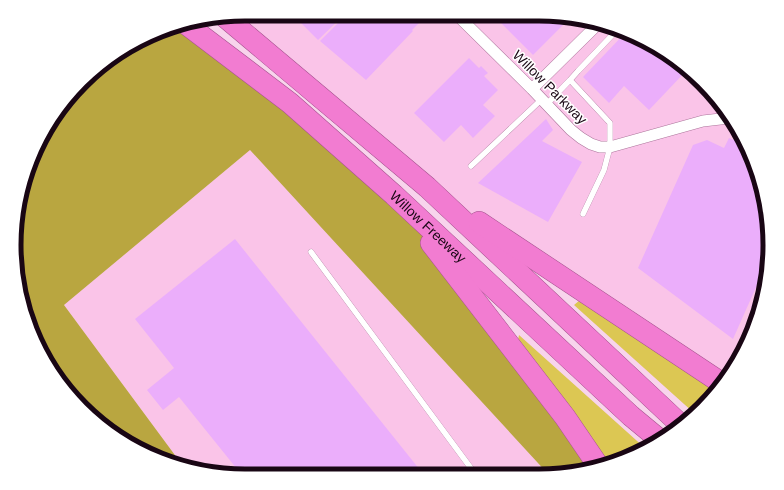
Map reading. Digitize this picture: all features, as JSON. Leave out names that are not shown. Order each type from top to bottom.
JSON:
[{"type":"highway","name":"Willow Freeway","points":[[230,21],[427,187],[677,421]]},
{"type":"highway","name":"Willow Freeway","points":[[191,28],[290,103],[394,195],[655,436]]},
{"type":"highway","points":[[427,187],[717,380]]},
{"type":"highway","points":[[394,195],[565,417],[595,461]]},
{"type":"street","name":"Willow Parkway","points":[[463,21],[571,130],[581,138],[600,147],[610,147],[703,121],[723,119]]},
{"type":"street","points":[[532,89],[594,28]]},
{"type":"lane","points":[[471,166],[570,80],[613,34]]},
{"type":"lane","points":[[570,80],[610,123],[610,147],[604,170],[582,214]]},
{"type":"lane","points":[[311,252],[472,469]]},
{"type":"shaded area","points":[[230,21],[554,21],[583,25],[611,33],[651,51],[687,77],[717,109],[740,146],[751,173],[759,201],[763,230],[763,260],[759,289],[751,317],[740,344],[717,380],[427,187]]},
{"type":"shaded area","points":[[191,28],[394,195],[595,462],[583,465],[543,469],[250,150],[64,305],[177,458],[146,446],[109,423],[77,393],[67,381],[44,344],[33,317],[25,289],[21,260],[21,230],[25,201],[38,159],[51,133],[77,97],[109,67],[133,51],[159,38]]},
{"type":"shaded area","points":[[250,150],[543,469],[230,469],[201,465],[177,458],[64,305]]},
{"type":"shaded area","points":[[580,300],[712,387],[690,410],[574,305]]},
{"type":"shaded area","points":[[519,335],[641,444],[606,458],[518,340]]},
{"type":"building","points":[[299,21],[338,21],[318,40]]},
{"type":"building","points":[[340,21],[421,21],[366,80],[320,41]]},
{"type":"building","points":[[499,21],[554,21],[565,23],[533,55]]},
{"type":"building","points":[[622,37],[651,51],[683,74],[649,110],[624,86],[609,103],[583,77]]},
{"type":"building","points":[[469,58],[479,68],[481,66],[488,73],[484,76],[498,90],[483,105],[495,116],[473,138],[461,125],[444,142],[414,113]]},
{"type":"building","points":[[546,119],[553,130],[542,141],[582,162],[548,222],[478,183]]},
{"type":"building","points":[[729,138],[738,141],[740,146],[751,173],[759,201],[763,230],[763,260],[761,277],[733,339],[638,268],[693,145],[707,140],[724,148]]},
{"type":"building","points":[[235,239],[419,469],[237,469],[179,397],[163,410],[147,390],[174,368],[135,319]]},
{"type":"building","points":[[759,288],[754,308],[751,307]]}]
